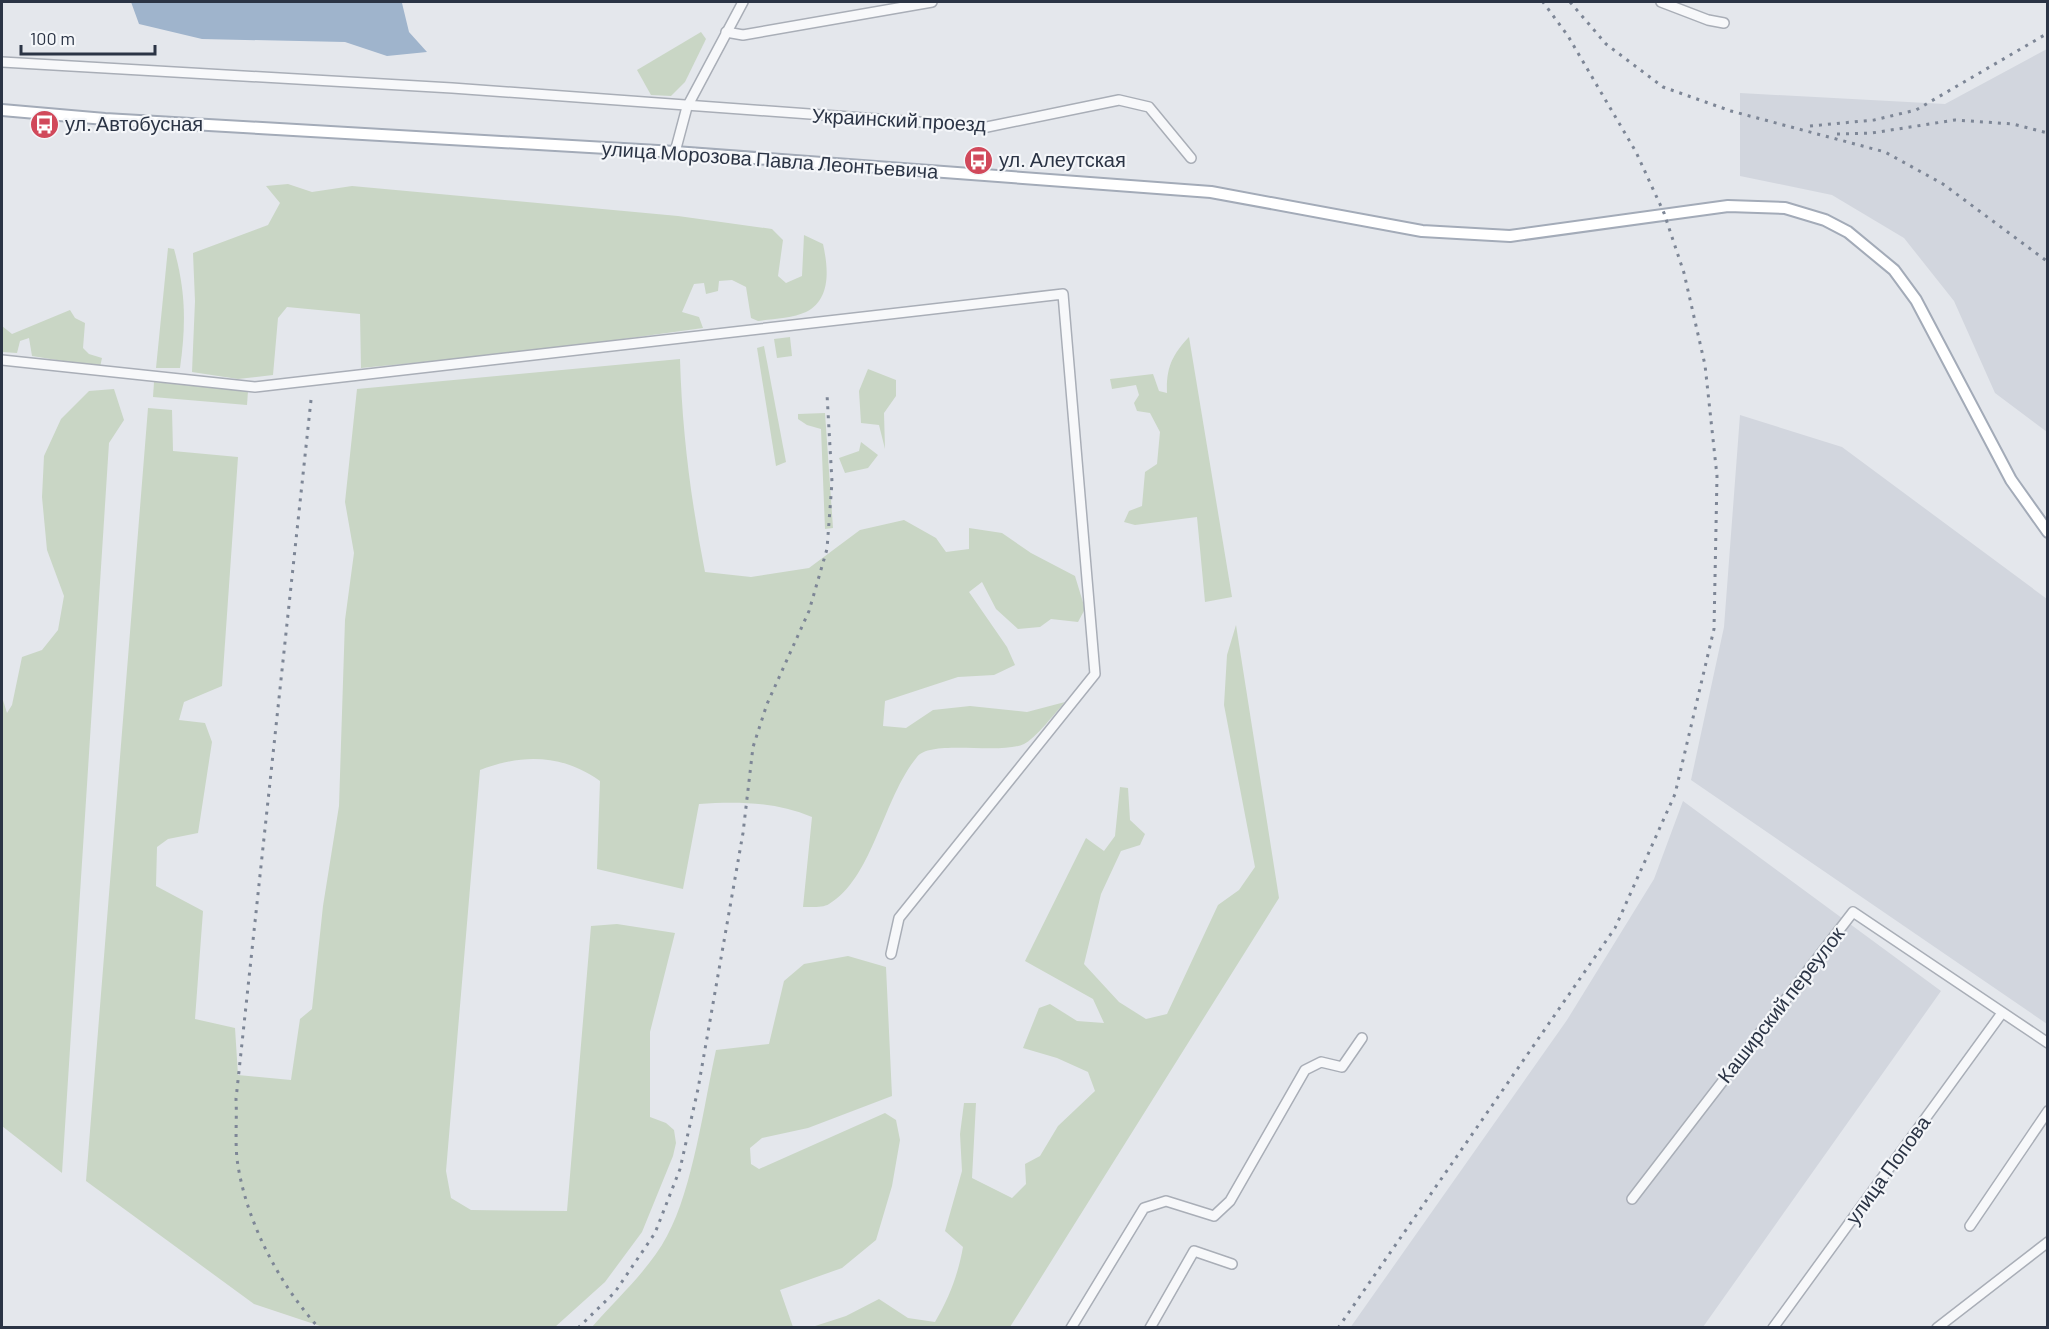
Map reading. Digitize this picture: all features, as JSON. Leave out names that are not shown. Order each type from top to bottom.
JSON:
[{"type":"main road","name":"улица Морозова Павла Леонтьевича","points":[[3,110],[129,121],[675,152],[1211,192],[1422,231],[1510,236],[1728,206],[1765,206],[1802,212],[1848,232],[1894,270],[1916,300],[2012,480],[2048,532]]},
{"type":"street","points":[[675,152],[687,107],[743,2]]},
{"type":"street","points":[[726,32],[743,35],[932,2]]},
{"type":"street","points":[[1661,2],[1707,20],[1724,23]]},
{"type":"street","name":"Украинский проезд","points":[[2,62],[452,88],[687,107],[987,127],[1119,100],[1149,107],[1191,158]]},
{"type":"street","points":[[2,360],[255,387],[1063,294],[1095,674],[899,918],[891,954]]},
{"type":"street","name":"Каширский переулок","points":[[1632,1199],[1853,912],[2048,1044]]},
{"type":"street","name":"улица Попова","points":[[1773,1328],[2002,1013]]},
{"type":"street","points":[[1071,1328],[1144,1208],[1166,1201],[1214,1216],[1230,1201],[1305,1070],[1321,1062],[1342,1067],[1362,1038]]},
{"type":"street","points":[[1970,1226],[2048,1111]]},
{"type":"street","points":[[1937,1328],[2048,1242]]},
{"type":"street","points":[[1150,1328],[1194,1251],[1232,1264]]},
{"type":"shaded area","points":[[2047,49],[2047,432],[1995,393],[1954,301],[1904,238],[1832,195],[1740,176],[1740,93],[1945,104]]},
{"type":"shaded area","points":[[1740,415],[1842,447],[2047,599],[2047,1024],[1691,780],[1724,627]]},
{"type":"shaded area","points":[[1683,801],[1941,991],[1703,1327],[1350,1328],[1567,1020],[1654,879]]},
{"type":"green space","points":[[701,32],[706,39],[685,82],[671,96],[651,95],[637,70]]},
{"type":"green space","points":[[288,184],[312,192],[352,186],[678,216],[772,229],[783,240],[778,276],[786,283],[802,276],[804,235],[823,244],[826,282],[820,299],[814,306],[806,312],[789,317],[758,321],[751,318],[746,287],[732,280],[719,281],[718,291],[706,294],[704,283],[694,284],[682,312],[699,317],[703,328],[529,352],[361,368],[360,314],[287,307],[278,318],[273,375],[238,379],[192,372],[195,301],[193,253],[268,225],[280,203],[266,186]]},
{"type":"green space","points":[[168,248],[174,249],[181,280],[184,308],[182,352],[180,368],[156,368]]},
{"type":"green space","points":[[70,310],[75,318],[85,323],[83,348],[89,354],[102,358],[100,367],[32,356],[29,338],[20,341],[17,353],[2,352],[2,326],[12,334]]},
{"type":"green space","points":[[790,337],[792,356],[777,358],[774,339]]},
{"type":"green space","points":[[1189,337],[1232,597],[1205,602],[1197,517],[1135,525],[1124,522],[1129,511],[1142,506],[1145,472],[1157,464],[1160,432],[1150,413],[1137,411],[1134,403],[1139,395],[1136,385],[1112,389],[1110,379],[1153,374],[1159,391],[1167,393],[1171,362]]},
{"type":"green space","points":[[764,346],[786,462],[776,466],[757,348]]},
{"type":"green space","points":[[680,359],[688,466],[705,572],[751,577],[809,568],[860,530],[904,520],[936,538],[946,552],[969,549],[969,528],[1002,533],[1031,553],[1075,576],[1085,609],[1078,622],[1051,619],[1040,627],[1018,629],[996,609],[982,582],[969,592],[1007,647],[1015,665],[994,675],[958,677],[885,701],[883,726],[906,728],[933,710],[970,706],[1027,712],[1065,702],[1024,744],[999,748],[936,749],[917,757],[905,774],[857,876],[844,892],[829,904],[820,907],[803,907],[812,817],[784,808],[756,804],[699,804],[683,889],[597,869],[600,781],[586,772],[557,761],[542,759],[511,761],[480,770],[446,1171],[451,1198],[471,1210],[567,1211],[591,926],[617,924],[675,933],[650,1032],[650,1117],[666,1123],[674,1130],[676,1143],[673,1156],[642,1232],[605,1282],[555,1327],[323,1327],[254,1304],[86,1181],[148,408],[172,410],[173,451],[238,457],[222,686],[184,702],[179,720],[205,723],[212,742],[198,833],[168,839],[157,847],[156,886],[203,911],[195,1019],[235,1028],[238,1075],[291,1080],[300,1019],[312,1009],[323,906],[339,806],[345,620],[354,553],[345,502],[357,389]]},
{"type":"green space","points":[[868,369],[896,380],[896,396],[884,413],[885,449],[879,425],[861,423],[859,391]]},
{"type":"green space","points":[[154,382],[248,391],[247,405],[153,397]]},
{"type":"green space","points":[[114,389],[124,420],[109,443],[62,1173],[2,1126],[2,697],[7,713],[12,705],[22,657],[42,650],[58,630],[64,596],[47,550],[42,497],[44,456],[61,419],[89,391]]},
{"type":"green space","points":[[825,413],[833,528],[825,529],[821,429],[807,425],[798,419],[798,414]]},
{"type":"green space","points":[[861,442],[878,455],[868,468],[845,473],[839,458],[859,451]]},
{"type":"green space","points":[[1236,625],[1279,898],[1010,1327],[812,1327],[846,1316],[879,1299],[908,1318],[935,1322],[952,1286],[963,1247],[945,1231],[962,1171],[960,1134],[964,1103],[976,1103],[972,1178],[1012,1198],[1026,1184],[1025,1164],[1040,1156],[1058,1126],[1095,1091],[1088,1072],[1057,1058],[1023,1048],[1039,1008],[1050,1004],[1077,1021],[1104,1023],[1093,999],[1025,961],[1086,838],[1104,851],[1115,836],[1120,787],[1128,788],[1130,820],[1145,834],[1140,845],[1121,851],[1101,894],[1084,964],[1119,1002],[1146,1019],[1167,1014],[1218,905],[1239,890],[1255,867],[1224,705],[1227,655]]},
{"type":"green space","points":[[848,956],[886,967],[892,1096],[808,1128],[762,1138],[750,1148],[751,1164],[759,1169],[885,1113],[896,1120],[900,1140],[892,1186],[876,1240],[842,1268],[780,1290],[793,1327],[592,1327],[651,1260],[667,1236],[676,1216],[691,1170],[716,1050],[769,1044],[784,981],[804,964]]},
{"type":"water","points":[[131,2],[398,2],[402,3],[409,32],[427,52],[387,56],[345,42],[202,39],[139,24]]},
{"type":"railway","points":[[1338,1328],[1615,928],[1675,794],[1714,629],[1717,476],[1705,365],[1684,273],[1664,213],[1636,152],[1568,36],[1543,2]]},
{"type":"railway","points":[[1570,2],[1606,44],[1663,87],[1731,111],[1885,152],[1943,184],[2048,262]]},
{"type":"railway","points":[[1810,126],[1874,120],[1916,110],[2048,33]]},
{"type":"railway","points":[[1837,134],[1872,133],[1955,120],[2013,124],[2048,133]]},
{"type":"railway","points":[[578,1328],[615,1292],[655,1233],[680,1169],[698,1089],[743,833],[753,747],[767,704],[809,611],[827,549],[832,482],[827,394]]},
{"type":"railway","points":[[311,400],[236,1099],[236,1136],[241,1182],[256,1227],[277,1271],[319,1328]]},
{"type":"place","name":"ул. Автобусная","points":[[44,124]]},
{"type":"place","name":"ул. Алеутская","points":[[978,160]]}]
